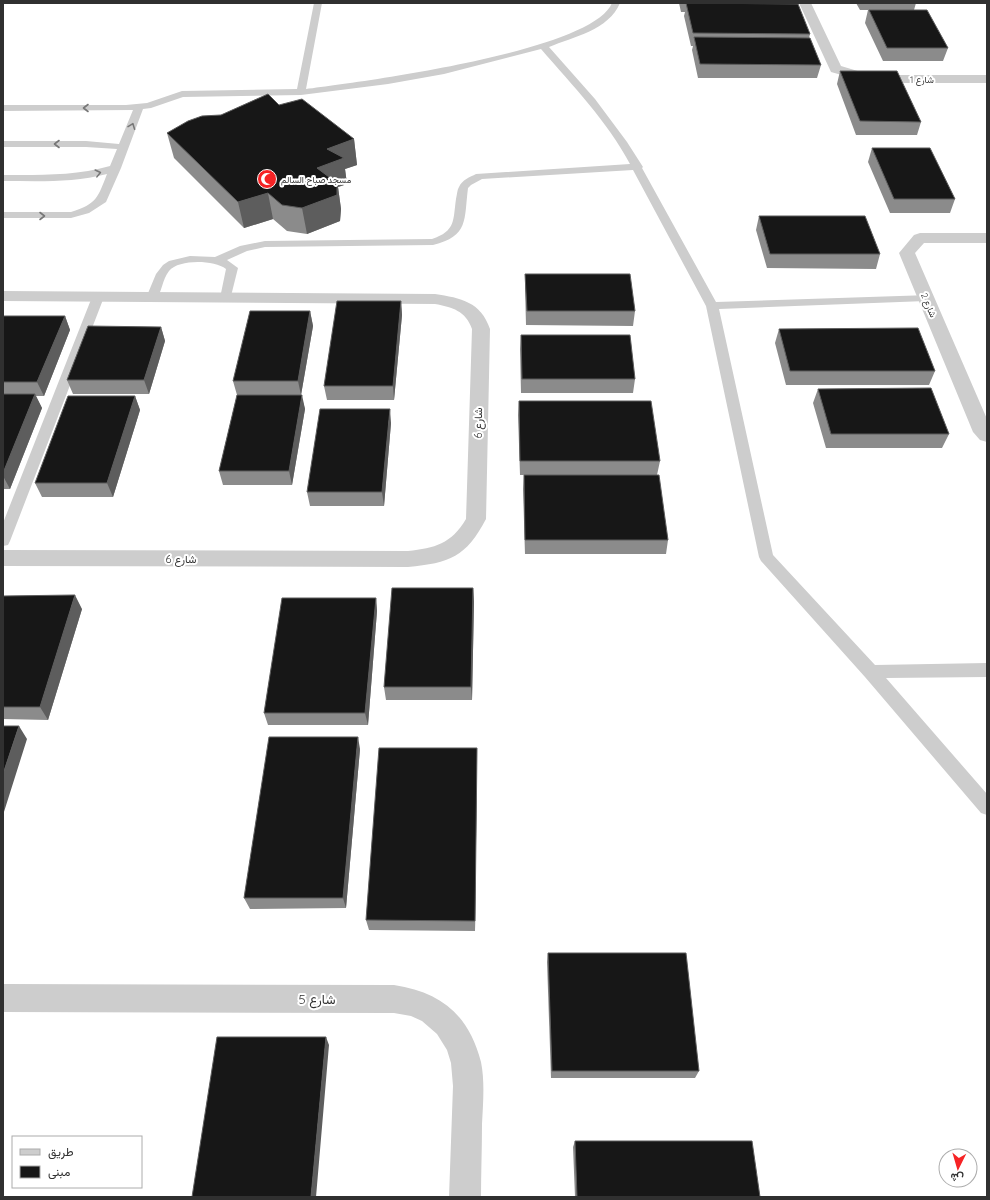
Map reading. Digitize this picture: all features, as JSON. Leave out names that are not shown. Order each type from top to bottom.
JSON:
[{"type":"street","name":"شارع 1","points":[[805,3],[836,69],[870,79],[987,79]]},
{"type":"street","name":"شارع 2","points":[[987,238],[920,238],[907,253],[983,432],[987,434]]},
{"type":"street","name":"شارع 6","points":[[3,296],[435,299],[463,305],[473,312],[479,320],[481,330],[476,519],[469,535],[454,548],[432,557],[408,559],[3,558]]},
{"type":"street","name":"شارع 5","points":[[3,998],[394,999],[414,1002],[432,1011],[447,1024],[459,1042],[466,1063],[468,1086],[465,1197]]},
{"type":"lane","points":[[301,92],[318,3]]},
{"type":"lane","points":[[3,108],[139,107],[156,104],[175,96],[191,93],[301,92],[380,82],[444,71],[543,46],[592,27],[605,18],[614,8],[616,3]]},
{"type":"lane","points":[[543,46],[609,121],[638,167],[712,306],[766,557],[871,672],[987,807]]},
{"type":"lane","points":[[3,215],[71,215],[85,211],[102,200],[139,107]]},
{"type":"lane","points":[[3,144],[86,144],[124,147]]},
{"type":"lane","points":[[216,261],[244,248],[265,244],[433,242],[443,240],[455,231],[458,226],[463,188],[467,183],[480,176],[638,167]]},
{"type":"lane","points":[[3,178],[70,178],[101,173],[116,168]]},
{"type":"lane","points":[[152,298],[162,273],[166,268],[173,264],[190,260],[216,261],[229,264],[232,268],[226,298]]},
{"type":"lane","points":[[3,541],[98,297]]},
{"type":"lane","points":[[712,306],[926,298]]},
{"type":"lane","points":[[871,672],[987,670]]},
{"type":"building","points":[[686,3],[798,4],[810,34],[693,33]]},
{"type":"building","points":[[869,10],[927,10],[948,48],[887,48]]},
{"type":"building","points":[[694,37],[810,38],[821,65],[700,64]]},
{"type":"building","points":[[840,71],[897,71],[921,122],[860,121]]},
{"type":"building","name":"مسجد صباح السالم","points":[[268,94],[279,105],[302,99],[354,139],[327,149],[344,158],[317,168],[337,183],[337,195],[302,208],[282,205],[268,193],[238,202],[167,133],[188,121],[202,116],[221,115]]},
{"type":"building","points":[[872,148],[930,148],[955,199],[894,199]]},
{"type":"building","points":[[759,216],[865,216],[880,254],[770,254]]},
{"type":"building","points":[[525,274],[630,274],[635,311],[527,311]]},
{"type":"building","points":[[337,301],[401,301],[393,386],[324,386]]},
{"type":"building","points":[[250,311],[310,311],[298,381],[233,381]]},
{"type":"building","points":[[3,316],[65,316],[37,382],[3,382]]},
{"type":"building","points":[[88,326],[161,327],[144,380],[67,380]]},
{"type":"building","points":[[918,328],[935,371],[790,371],[779,329]]},
{"type":"building","points":[[521,335],[630,335],[635,379],[522,379]]},
{"type":"building","points":[[931,388],[949,434],[831,434],[818,389]]},
{"type":"building","points":[[3,394],[35,394],[3,473]]},
{"type":"building","points":[[237,395],[302,395],[289,471],[219,471]]},
{"type":"building","points":[[68,396],[135,396],[107,483],[35,483]]},
{"type":"building","points":[[519,401],[651,401],[660,461],[520,461]]},
{"type":"building","points":[[320,409],[390,409],[382,492],[307,492]]},
{"type":"building","points":[[524,475],[659,475],[668,540],[525,540]]},
{"type":"building","points":[[392,588],[473,588],[471,687],[384,687]]},
{"type":"building","points":[[75,595],[40,707],[3,707],[3,596]]},
{"type":"building","points":[[282,598],[376,598],[365,713],[264,713]]},
{"type":"building","points":[[3,726],[19,726],[3,774]]},
{"type":"building","points":[[269,737],[358,737],[343,898],[244,898]]},
{"type":"building","points":[[379,748],[477,748],[475,921],[366,920]]},
{"type":"building","points":[[548,953],[686,953],[699,1071],[552,1071]]},
{"type":"building","points":[[217,1037],[326,1037],[311,1197],[192,1197]]},
{"type":"building","points":[[575,1141],[752,1141],[760,1197],[577,1197]]},
{"type":"place","name":"مسجد صباح السالم","points":[[267,179]]}]
